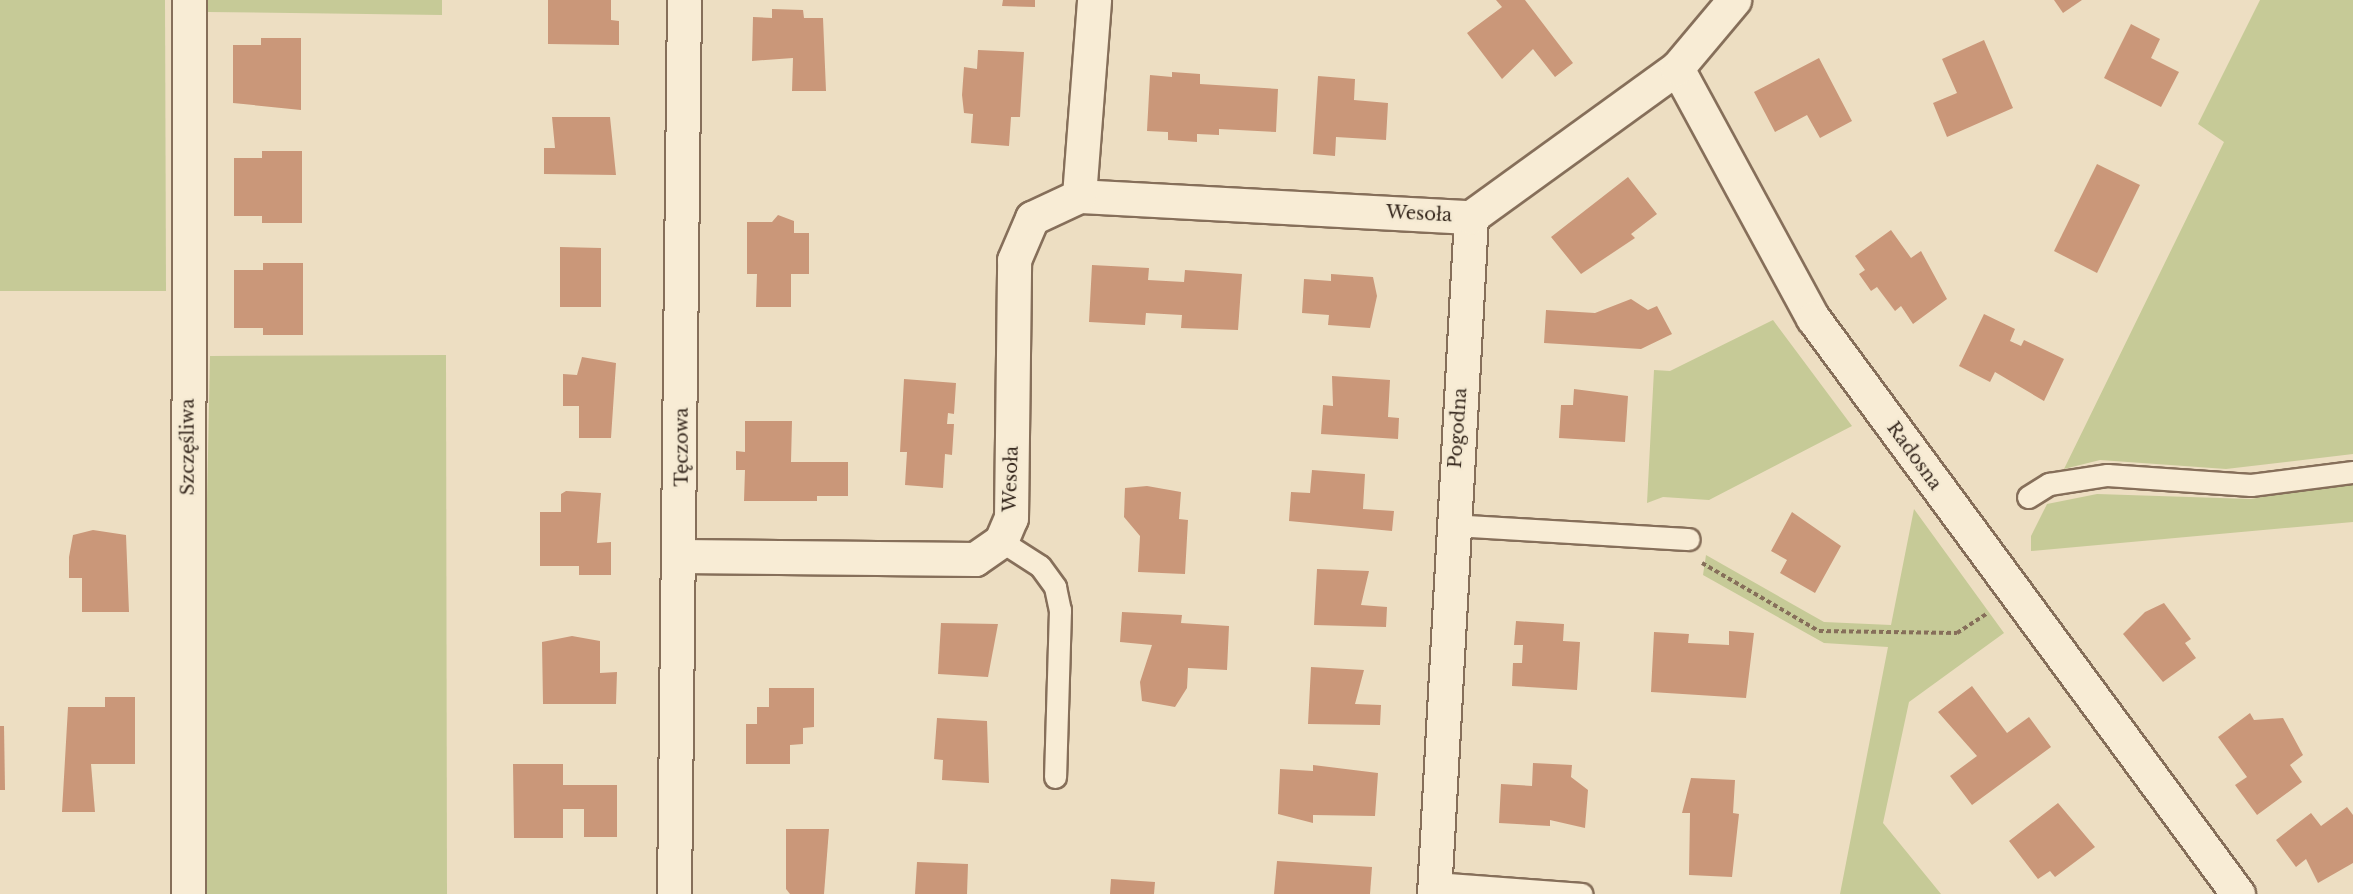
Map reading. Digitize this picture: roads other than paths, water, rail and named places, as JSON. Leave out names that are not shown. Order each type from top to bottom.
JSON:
[{"type":"street","name":"Szczęśliwa","points":[[188,894],[189,0]]},
{"type":"street","name":"Tęczowa","points":[[674,894],[681,556],[684,0]]},
{"type":"street","points":[[1079,196],[1095,0]]},
{"type":"street","points":[[1471,217],[1677,68],[1734,0]]},
{"type":"street","name":"Radosna","points":[[1677,68],[1813,318],[2238,894]]},
{"type":"street","name":"Wesoła","points":[[1001,541],[1011,518],[1014,260],[1032,218],[1079,196],[1471,217]]},
{"type":"street","name":"Pogodna","points":[[1434,888],[1452,525],[1471,217]]},
{"type":"street","points":[[681,556],[975,559],[1001,541]]},
{"type":"lane","points":[[2028,497],[2049,484],[2107,475],[2251,485],[2353,472]]},
{"type":"lane","points":[[1452,525],[1689,540]]},
{"type":"lane","points":[[1001,541],[1040,566],[1055,587],[1060,610],[1055,777]]},
{"type":"lane","points":[[1434,888],[1582,894]]}]
